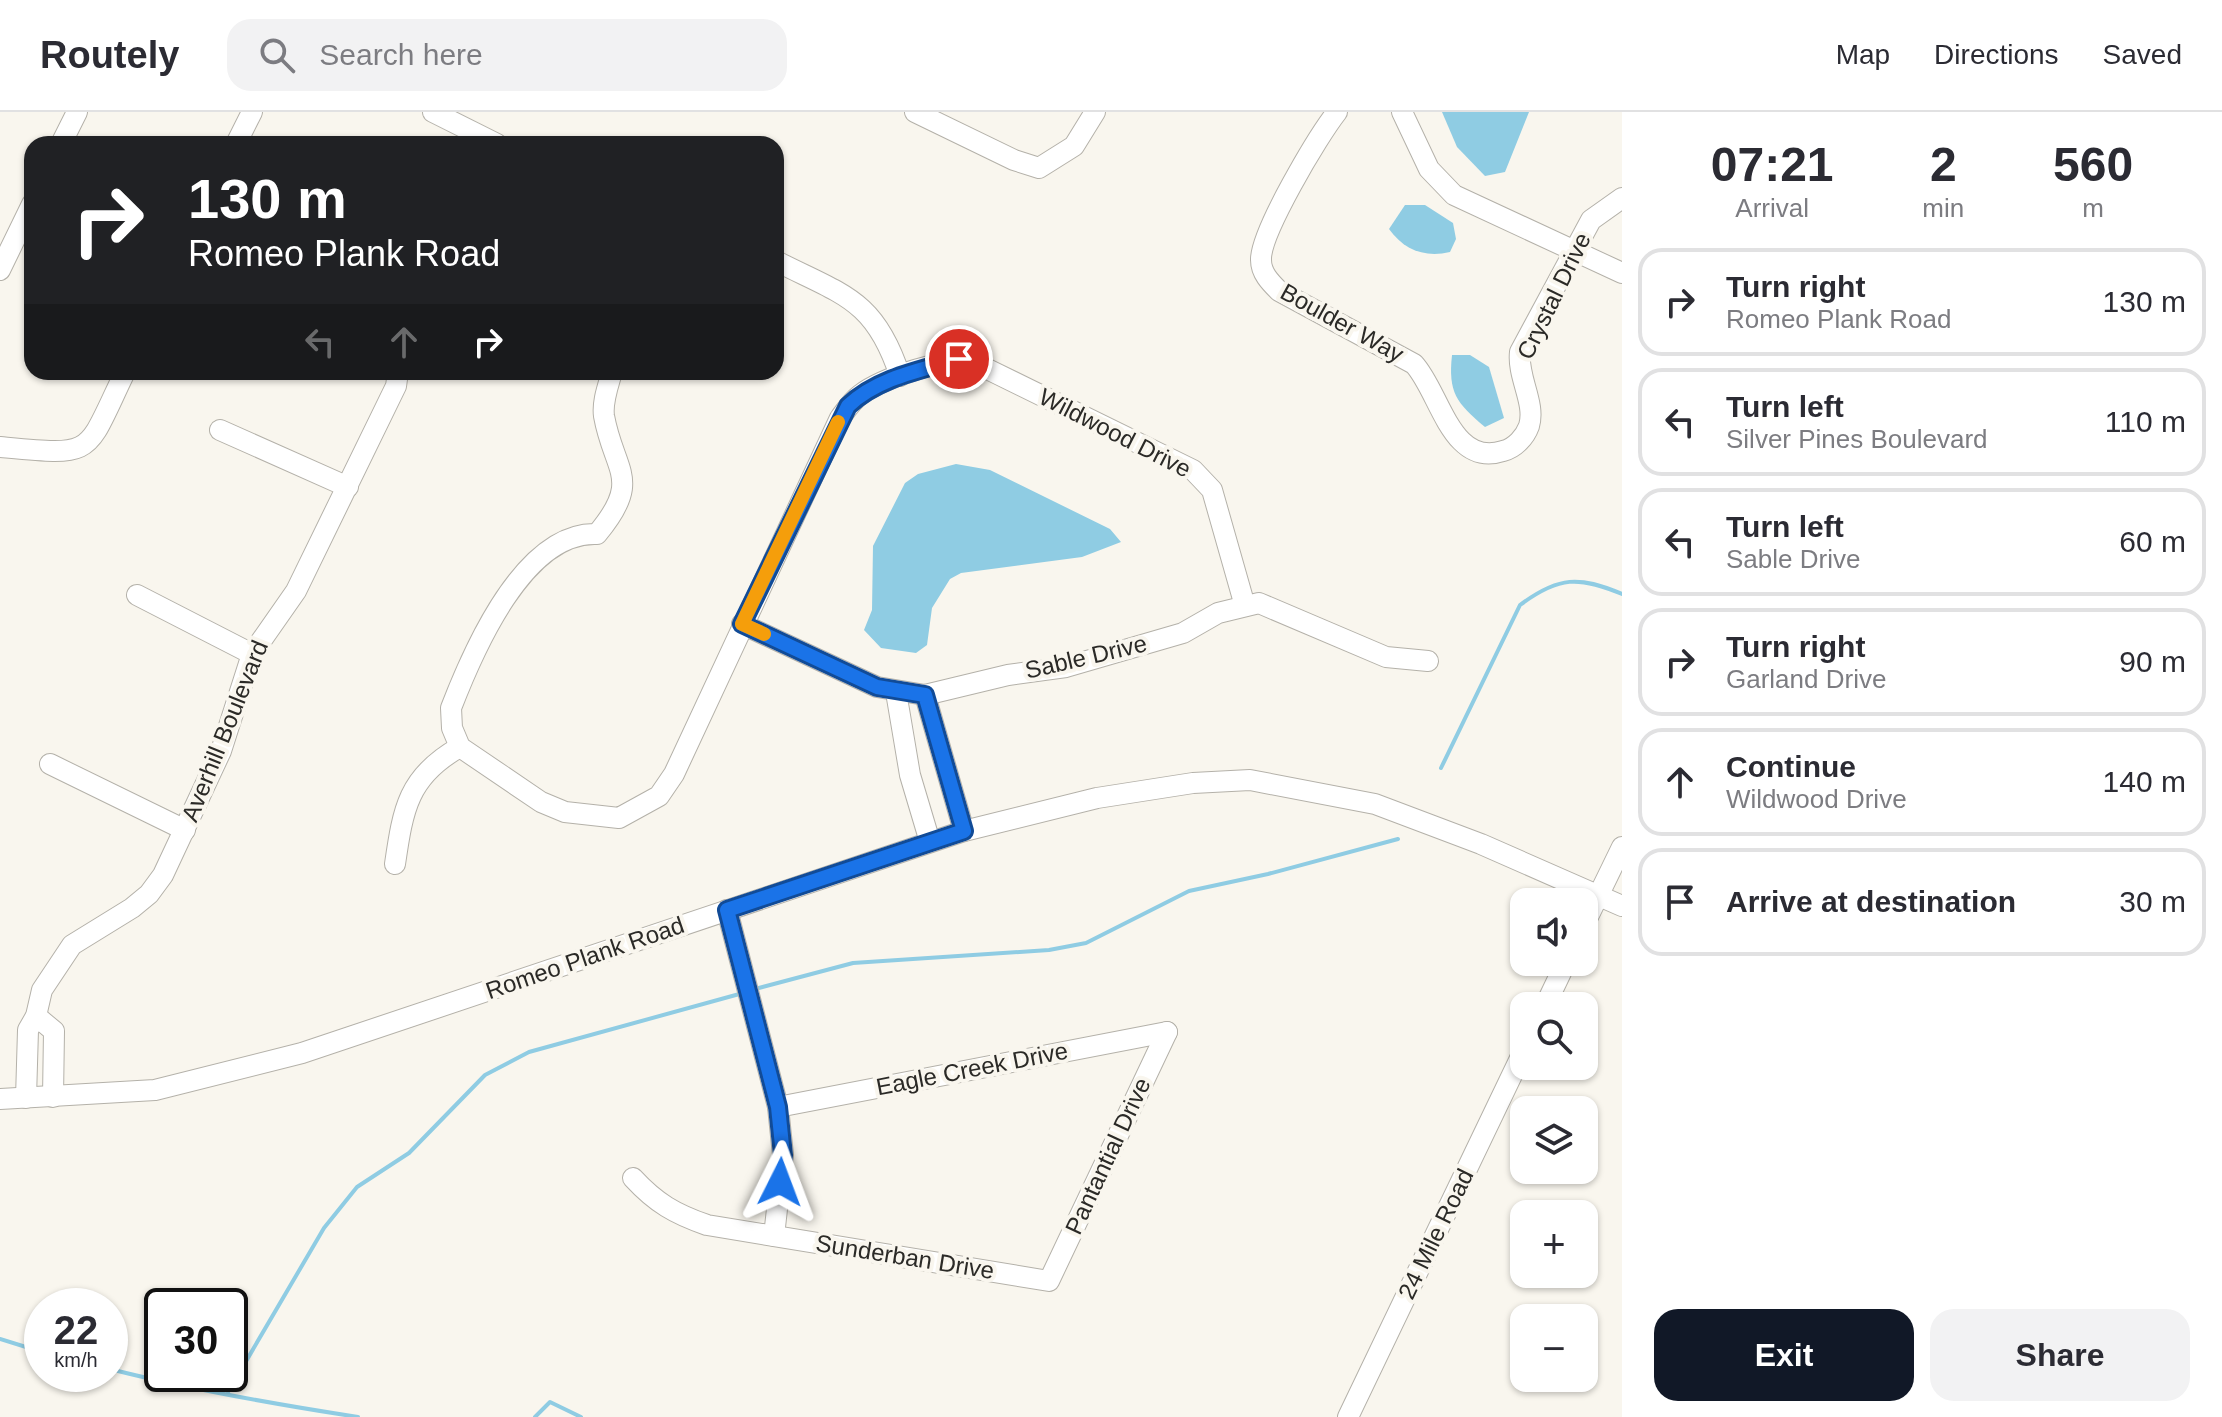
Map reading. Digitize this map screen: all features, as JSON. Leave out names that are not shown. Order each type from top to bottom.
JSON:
[{"type":"street","points":[[65,136],[77,112]]},
{"type":"street","points":[[240,136],[252,112]]},
{"type":"street","points":[[433,112],[481,136]]},
{"type":"street","points":[[915,112],[1039,168],[1074,146],[1095,112]]},
{"type":"street","name":"Boulder Way","points":[[1337,112],[1296,178],[1269,234],[1260,259],[1266,279],[1279,291],[1414,364]]},
{"type":"street","points":[[1402,112],[1429,169],[1454,195],[1622,273]]},
{"type":"street","name":"Crystal Drive","points":[[1414,364],[1425,375],[1462,443],[1489,454],[1511,449],[1529,425],[1530,409],[1518,369],[1520,352],[1591,220],[1622,198]]},
{"type":"street","points":[[0,270],[24,220]]},
{"type":"street","points":[[784,265],[854,300],[875,320],[889,341],[900,376]]},
{"type":"street","name":"Wildwood Drive","points":[[460,747],[541,802],[565,812],[619,818],[659,796],[674,774],[840,418],[862,393],[900,376],[959,359],[973,362],[1193,470],[1212,490],[1245,606]]},
{"type":"street","points":[[0,447],[66,453],[82,448],[92,439],[121,380]]},
{"type":"street","name":"Averhill Boulevard","points":[[26,1098],[28,1030],[53,968],[72,945],[149,894],[185,830],[233,718],[252,654],[296,591],[397,380]]},
{"type":"street","points":[[395,864],[402,813],[420,775],[437,760],[460,747],[452,728],[451,708],[509,588],[541,558],[582,534],[597,534],[611,518],[621,497],[623,477],[604,415],[611,380]]},
{"type":"street","points":[[220,430],[348,487]]},
{"type":"street","points":[[137,595],[252,654]]},
{"type":"street","name":"Sable Drive","points":[[742,624],[896,692],[925,695],[1008,675],[1066,667],[1183,633],[1218,613],[1259,603],[1386,657],[1428,661]]},
{"type":"street","points":[[896,692],[910,775],[930,842]]},
{"type":"street","points":[[925,695],[964,831]]},
{"type":"street","points":[[50,764],[185,830]]},
{"type":"street","points":[[910,775],[944,766]]},
{"type":"street","name":"Romeo Plank Road","points":[[0,1099],[155,1090],[302,1053],[964,831],[1097,798],[1193,783],[1250,780],[1375,804],[1481,844],[1582,888]]},
{"type":"street","points":[[1598,895],[1622,847]]},
{"type":"street","name":"Romeo Plank Road","points":[[1598,895],[1622,906]]},
{"type":"street","points":[[727,910],[778,1107],[783,1155],[774,1236]]},
{"type":"street","points":[[36,1016],[54,1031],[53,1097]]},
{"type":"street","name":"Eagle Creek Drive","points":[[778,1107],[1167,1032]]},
{"type":"street","name":"Pantantial Drive","points":[[1049,1281],[1167,1032]]},
{"type":"street","name":"24 Mile Road","points":[[1348,1417],[1510,1079]]},
{"type":"street","name":"Sunderban Drive","points":[[633,1178],[652,1199],[673,1214],[707,1225],[1049,1281]]},
{"type":"water","points":[[1442,112],[1529,112],[1505,172],[1485,176],[1457,147]]},
{"type":"water","points":[[1405,205],[1425,205],[1453,223],[1456,239],[1450,252],[1432,254],[1416,251],[1395,236],[1389,229]]},
{"type":"water","points":[[1452,355],[1470,355],[1489,367],[1504,418],[1485,427],[1467,411],[1453,388]]},
{"type":"water","points":[[956,464],[990,470],[1110,529],[1121,542],[1082,557],[961,573],[950,579],[932,608],[927,645],[916,653],[881,648],[864,630],[872,610],[873,546],[905,483],[918,474]]},
{"type":"waterway","points":[[1441,768],[1520,605],[1546,589],[1570,582],[1593,584],[1622,594]]},
{"type":"waterway","points":[[755,989],[853,963],[1049,950],[1086,943],[1189,891],[1268,874],[1398,839]]},
{"type":"waterway","points":[[248,1358],[324,1228],[357,1187],[409,1153],[485,1075],[529,1052],[743,993]]},
{"type":"waterway","points":[[0,1339],[24,1346]]},
{"type":"waterway","points":[[128,1373],[233,1396],[358,1417]]},
{"type":"waterway","points":[[535,1417],[550,1402],[581,1417]]},
{"type":"slow traffic","points":[[764,634],[742,624],[838,422]]},
{"type":"route","points":[[780,1182],[783,1155],[778,1107],[727,910],[964,831],[925,695],[877,687],[742,624],[848,406],[862,393],[900,376],[959,359]]}]
